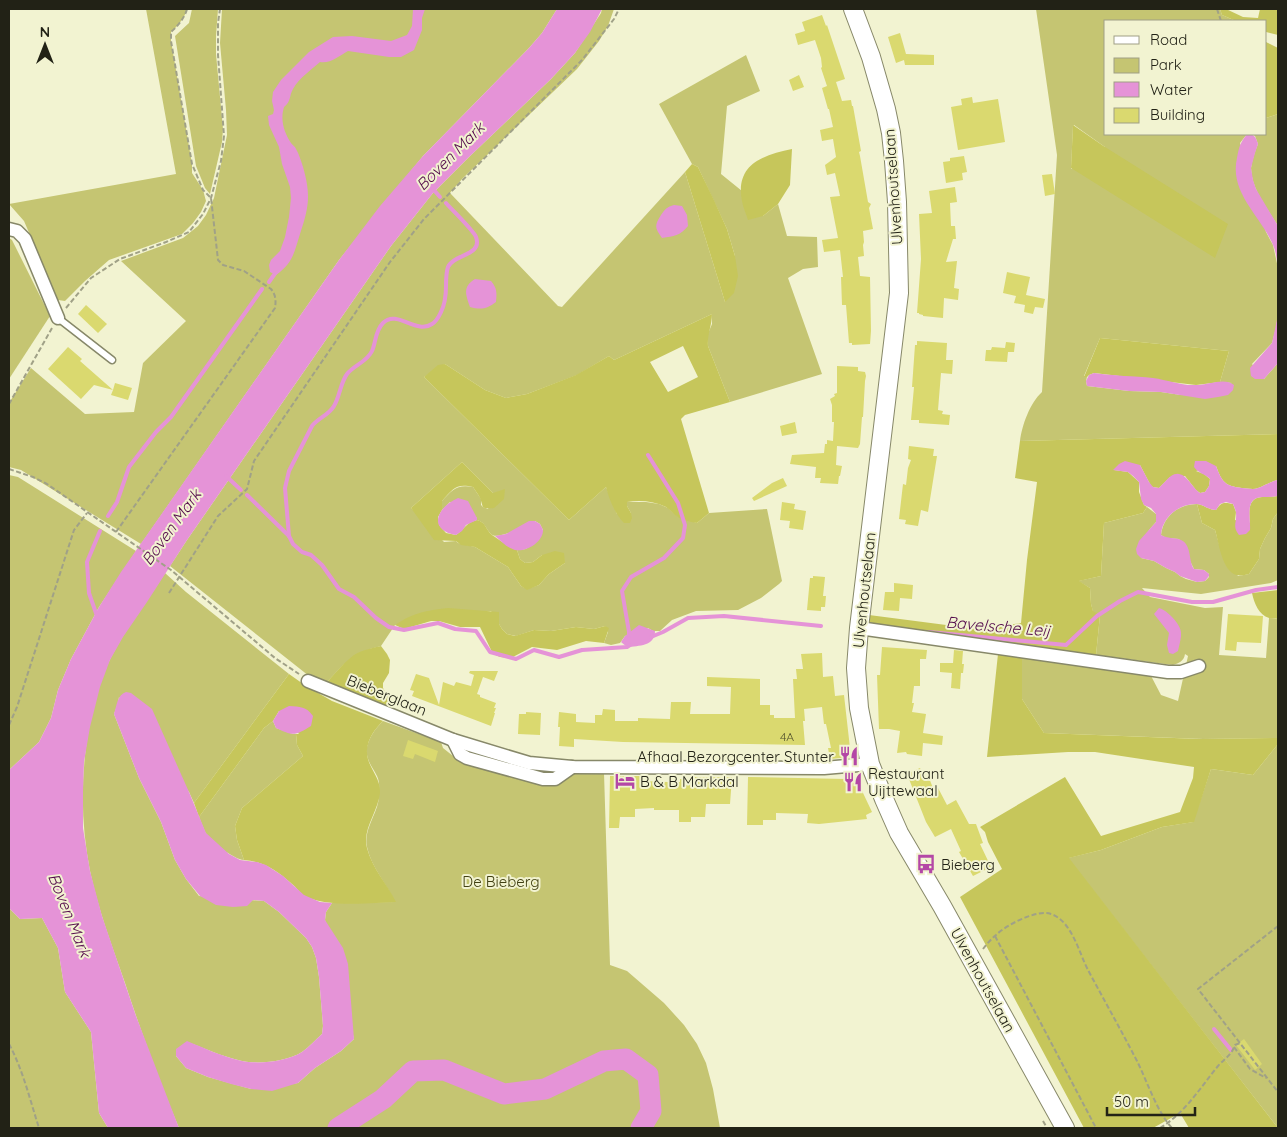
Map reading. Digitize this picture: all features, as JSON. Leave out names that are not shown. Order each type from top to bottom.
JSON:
[{"type":"main road","name":"Ulvenhoutselaan","points":[[853,9],[871,57],[891,133],[897,202],[898,293],[859,628],[856,668],[859,708],[870,764],[899,833],[942,906],[1065,1128]]},
{"type":"street","points":[[9,229],[17,231],[25,239],[58,318]]},
{"type":"street","points":[[859,628],[1168,672],[1181,672],[1199,666]]},
{"type":"street","name":"Bieberglaan","points":[[308,681],[453,740],[528,764],[572,767],[824,768],[870,764]]},
{"type":"lane","points":[[58,318],[112,360]]},
{"type":"path","points":[[116,532],[275,308],[276,301],[272,289],[244,271],[223,265],[218,260],[211,198],[203,190],[192,164],[171,40],[171,32],[186,14],[187,9]]},
{"type":"path","points":[[9,404],[58,318],[91,278],[120,259],[189,232],[203,214],[211,198],[224,136],[218,55],[220,9]]},
{"type":"path","points":[[168,593],[218,516],[246,489],[254,461],[390,262],[424,219],[582,60],[614,20],[619,9]]},
{"type":"path","points":[[9,469],[48,484],[171,570],[275,658],[308,681]]},
{"type":"path","points":[[9,725],[17,707],[74,530],[88,513]]},
{"type":"path","points":[[982,951],[997,934],[1012,923],[1032,915],[1044,913],[1051,913],[1059,918],[1069,929],[1086,967],[1129,1044],[1162,1114],[1172,1128]]},
{"type":"path","points":[[1278,926],[1198,989],[1278,1092]]},
{"type":"path","points":[[995,936],[1096,1128]]},
{"type":"path","points":[[1160,1128],[1168,1124],[1187,1106],[1221,1063],[1232,1053],[1235,1045],[1240,1043]]},
{"type":"path","points":[[9,1044],[22,1075],[39,1128]]},
{"type":"path","points":[[1234,1047],[1250,1069],[1268,1079]]},
{"type":"green space","points":[[146,9],[187,9],[181,21],[171,32],[171,41],[192,173],[203,190],[206,201],[193,223],[182,234],[109,260],[65,301],[58,300],[24,221],[9,204],[176,174]]},
{"type":"green space","points":[[192,9],[218,9],[216,54],[223,129],[222,142],[210,194],[205,188],[196,166],[175,36],[189,23]]},
{"type":"green space","points":[[222,9],[557,9],[542,33],[529,48],[423,156],[339,260],[141,544],[21,470],[9,467],[9,403],[31,368],[85,414],[134,412],[143,363],[186,321],[121,261],[183,238],[198,226],[214,198],[227,135],[220,43]]},
{"type":"green space","points":[[602,9],[614,9],[608,26],[599,41],[577,69],[462,179],[450,193],[558,306],[562,307],[685,172],[725,302],[735,256],[727,229],[698,167],[692,164],[659,104],[746,55],[760,91],[727,106],[721,174],[742,191],[742,200],[763,216],[778,204],[787,236],[817,237],[818,267],[803,269],[788,278],[822,374],[730,402],[708,346],[707,336],[712,324],[712,314],[614,360],[609,356],[577,375],[527,394],[506,398],[485,390],[445,364],[424,377],[569,520],[606,487],[617,514],[631,513],[627,502],[646,502],[659,504],[668,508],[677,516],[697,523],[709,513],[767,509],[782,581],[761,598],[738,610],[696,611],[672,620],[660,631],[653,631],[648,628],[625,636],[620,643],[611,645],[604,643],[608,632],[605,626],[594,629],[576,627],[551,631],[534,630],[516,636],[507,634],[491,611],[395,625],[381,646],[370,649],[343,665],[325,684],[309,676],[170,566],[391,246],[433,193],[551,79],[575,53]],"holes":[[[462,462],[493,493],[488,509],[481,505],[481,499],[473,487],[459,487],[442,501],[442,510],[450,502],[477,518],[494,536],[512,532],[535,521],[540,524],[543,530],[526,549],[517,550],[520,559],[525,563],[533,562],[542,555],[565,563],[549,574],[539,585],[527,589],[521,586],[508,567],[475,547],[456,541],[444,542],[411,508]]]},
{"type":"green space","points":[[1036,9],[1220,9],[1222,15],[1234,20],[1104,20],[1104,135],[1246,135],[1240,143],[1266,232],[1273,245],[1278,268],[1278,315],[1272,343],[1252,364],[1264,379],[1278,363],[1278,434],[1020,441],[1027,415],[1042,392],[1057,155]],"holes":[[[1074,125],[1105,147],[1071,169]],[[1100,338],[1229,351],[1220,382],[1232,383],[1181,395],[1087,386],[1087,377],[1084,376]]]},
{"type":"green space","points":[[1278,114],[1278,226],[1257,191],[1251,168],[1258,144],[1254,135],[1267,135],[1267,118]]},
{"type":"green space","points":[[9,238],[12,240],[50,316],[9,379]]},
{"type":"green space","points":[[9,475],[18,477],[136,551],[99,607],[71,659],[58,690],[51,718],[39,742],[9,770]]},
{"type":"green space","points":[[1197,504],[1202,523],[1215,530],[1219,544],[1238,576],[1249,574],[1259,559],[1260,549],[1278,512],[1278,580],[1271,583],[1201,594],[1142,588],[1150,597],[1205,608],[1223,607],[1219,655],[1266,658],[1269,618],[1278,619],[1278,738],[1203,739],[1044,733],[1022,699],[1022,657],[1150,674],[1161,695],[1178,701],[1188,656],[1185,654],[1182,660],[1173,665],[1096,655],[1100,615],[1093,612],[1090,588],[1078,581],[1101,576],[1104,523],[1143,513],[1147,507],[1156,514],[1156,522],[1149,530],[1141,558],[1154,561],[1186,579],[1197,582],[1205,581],[1209,574],[1204,570],[1194,569],[1179,539],[1166,538],[1161,535],[1165,522],[1173,512],[1184,506]]},
{"type":"green space","name":"De Bieberg","points":[[165,573],[289,674],[194,803],[189,792],[119,697],[114,714],[139,778],[161,822],[175,860],[199,896],[264,901],[279,912],[306,938],[316,958],[323,1026],[322,1034],[302,1052],[288,1058],[270,1062],[245,1062],[187,1042],[176,1056],[186,1068],[208,1077],[251,1089],[298,1083],[354,1039],[325,920],[326,912],[332,903],[395,902],[372,862],[366,840],[377,808],[379,787],[378,778],[368,759],[367,747],[373,733],[383,721],[441,742],[443,748],[453,756],[535,782],[567,772],[604,773],[610,965],[627,971],[664,1003],[684,1025],[697,1044],[706,1063],[720,1128],[179,1128],[144,1038],[97,899],[86,848],[83,802],[83,778],[88,732],[99,687],[112,657],[128,628]]},
{"type":"green space","points":[[273,721],[276,728],[296,734],[297,745],[303,756],[242,808],[235,826],[237,840],[244,860],[239,859],[212,840],[205,832],[199,817],[264,728]]},
{"type":"green space","points":[[1278,744],[1278,1128],[1068,858],[1101,850],[1162,827],[1193,822],[1211,769],[1253,775]]},
{"type":"green space","points":[[9,908],[20,919],[42,918],[58,948],[65,992],[91,1032],[99,1113],[108,1128],[9,1128]]},
{"type":"shaded area","points":[[1220,9],[1226,9],[1243,17],[1258,18],[1260,9],[1278,9],[1278,35],[1267,32],[1267,20],[1234,20],[1222,15]]},
{"type":"shaded area","points":[[1267,42],[1278,48],[1278,114],[1267,118]]},
{"type":"shaded area","points":[[1073,125],[1228,224],[1215,258],[1071,168]]},
{"type":"shaded area","points":[[792,149],[790,185],[778,204],[763,216],[748,220],[742,203],[741,188],[747,170],[762,158]]},
{"type":"shaded area","points":[[692,164],[698,167],[713,198],[727,229],[735,256],[738,276],[734,293],[725,302],[685,172]]},
{"type":"shaded area","points":[[712,314],[708,346],[730,402],[685,415],[681,419],[709,513],[697,523],[680,518],[661,505],[637,501],[627,502],[632,518],[630,523],[624,523],[613,506],[606,487],[569,520],[424,377],[438,365],[445,364],[485,390],[506,398],[527,394],[576,375],[609,356],[614,360]],"holes":[[[683,346],[698,377],[668,392],[650,362]]]},
{"type":"shaded area","points":[[1100,338],[1229,351],[1220,382],[1196,385],[1094,373],[1084,377]]},
{"type":"shaded area","points":[[1278,434],[1278,481],[1256,489],[1228,484],[1220,476],[1216,466],[1196,471],[1210,479],[1209,486],[1205,492],[1200,493],[1185,476],[1170,477],[1159,488],[1151,486],[1140,465],[1114,470],[1128,472],[1139,482],[1139,492],[1144,505],[1147,507],[1143,513],[1104,523],[1101,576],[1079,581],[1090,588],[1093,611],[1100,615],[1096,655],[868,624],[869,615],[977,629],[1021,623],[1037,482],[1015,478],[1020,441]]},
{"type":"shaded area","points":[[462,462],[493,493],[505,489],[504,499],[494,508],[484,508],[473,487],[463,486],[455,488],[442,501],[442,510],[438,517],[439,525],[446,533],[456,535],[471,522],[480,521],[492,535],[517,550],[520,559],[525,563],[533,562],[542,555],[555,551],[564,553],[565,563],[549,574],[539,585],[527,590],[521,586],[508,567],[475,547],[461,545],[456,541],[434,540],[411,508]]},
{"type":"shaded area","points":[[1278,496],[1278,512],[1260,549],[1259,559],[1249,574],[1237,575],[1232,573],[1222,556],[1215,530],[1202,523],[1197,504],[1216,510],[1223,503],[1233,504],[1236,512],[1235,520],[1250,523],[1250,507],[1254,500],[1262,497]]},
{"type":"shaded area","points":[[1278,590],[1278,619],[1269,618],[1262,614],[1254,601],[1252,593]]},
{"type":"shaded area","points":[[448,608],[499,612],[499,624],[502,629],[507,634],[515,636],[534,630],[551,631],[576,627],[594,629],[605,626],[609,628],[604,643],[586,641],[557,650],[532,647],[511,658],[493,654],[480,627],[460,627],[439,621],[431,621],[404,629],[395,625],[408,617],[420,613]]},
{"type":"shaded area","points":[[381,646],[390,660],[389,673],[383,683],[383,688],[390,700],[391,711],[325,684],[354,655],[364,650]]},
{"type":"shaded area","points":[[998,654],[1022,657],[1022,699],[1044,733],[1200,739],[1278,738],[1278,744],[1253,775],[1211,769],[1194,822],[1162,827],[1101,850],[1069,858],[1278,1128],[1189,1128],[1180,1113],[1153,1128],[1084,1128],[960,897],[1002,869],[985,832],[980,827],[1065,777],[1101,836],[1180,812],[1193,778],[1194,767],[1095,752],[987,757]]},
{"type":"shaded area","points":[[289,674],[332,701],[383,721],[372,734],[367,750],[369,762],[380,787],[380,793],[368,827],[366,841],[372,862],[396,902],[348,904],[312,899],[303,895],[276,871],[258,863],[244,860],[237,840],[235,826],[242,808],[303,756],[297,745],[296,734],[299,734],[279,711],[273,721],[264,728],[199,817],[194,803]]},
{"type":"water","points":[[413,9],[425,9],[422,18],[422,30],[414,50],[401,57],[348,51],[331,61],[320,62],[293,89],[289,101],[284,107],[283,126],[291,144],[297,151],[303,167],[308,201],[303,225],[292,257],[282,271],[276,275],[270,272],[269,265],[271,260],[280,251],[285,237],[291,198],[290,187],[282,164],[279,147],[269,125],[268,116],[273,114],[274,110],[273,92],[281,80],[309,52],[333,37],[352,36],[391,41],[407,35],[412,26]]},
{"type":"water","name":"Boven Mark","points":[[557,9],[602,9],[590,32],[575,53],[551,79],[433,193],[391,246],[187,540],[110,660],[100,687],[84,762],[83,828],[90,871],[102,916],[136,1016],[179,1128],[108,1128],[99,1113],[91,1032],[65,992],[58,948],[42,918],[20,919],[9,908],[9,770],[39,742],[51,718],[58,690],[71,659],[99,607],[121,572],[339,260],[380,206],[423,156],[529,48],[542,33]]},
{"type":"water","points":[[1246,135],[1252,135],[1256,138],[1258,144],[1251,168],[1256,189],[1278,226],[1278,268],[1276,253],[1268,234],[1248,204],[1238,182],[1236,171],[1241,143]]},
{"type":"water","points":[[674,205],[682,206],[687,215],[688,226],[679,234],[662,238],[656,224],[665,210]]},
{"type":"water","points":[[475,279],[491,281],[496,291],[496,302],[484,308],[470,307],[466,292],[468,285]]},
{"type":"water","points":[[1278,315],[1278,363],[1264,379],[1255,379],[1251,376],[1250,368],[1272,343]]},
{"type":"water","points":[[1094,373],[1153,378],[1191,385],[1221,381],[1234,385],[1233,390],[1228,395],[1205,399],[1161,392],[1129,391],[1087,386],[1086,381],[1089,375]]},
{"type":"water","points":[[1125,461],[1140,465],[1153,487],[1159,488],[1171,476],[1180,474],[1200,493],[1205,492],[1209,486],[1210,479],[1194,467],[1195,461],[1206,461],[1216,466],[1222,479],[1232,486],[1254,489],[1277,480],[1278,496],[1256,498],[1253,501],[1250,509],[1250,530],[1246,534],[1239,535],[1237,532],[1235,527],[1235,508],[1233,504],[1226,502],[1220,504],[1216,510],[1202,505],[1191,504],[1178,509],[1168,517],[1162,528],[1161,535],[1184,542],[1187,545],[1194,569],[1204,570],[1209,574],[1205,581],[1197,582],[1180,576],[1154,561],[1141,558],[1137,554],[1136,549],[1139,541],[1156,522],[1156,514],[1151,508],[1144,505],[1141,499],[1139,482],[1128,472],[1113,470]]},
{"type":"water","points":[[458,498],[468,501],[477,520],[466,525],[456,535],[441,528],[438,518],[440,512],[445,507]]},
{"type":"water","points":[[529,521],[535,521],[540,524],[543,531],[537,543],[524,550],[512,549],[495,536],[506,534]]},
{"type":"water","points":[[1159,608],[1176,621],[1181,632],[1178,651],[1173,654],[1169,653],[1167,645],[1169,633],[1154,614]]},
{"type":"water","points":[[639,625],[655,631],[652,640],[646,644],[627,647],[621,642],[625,636]]},
{"type":"water","points":[[126,692],[131,693],[152,709],[206,833],[229,854],[240,860],[266,865],[283,876],[304,895],[320,902],[332,903],[326,912],[325,920],[343,948],[348,964],[354,1039],[298,1083],[272,1091],[251,1089],[208,1077],[186,1068],[176,1056],[176,1049],[187,1041],[212,1052],[245,1062],[270,1062],[288,1058],[302,1052],[322,1034],[319,977],[312,947],[306,938],[279,912],[264,901],[253,900],[247,906],[216,905],[200,896],[186,879],[175,860],[161,822],[139,778],[114,714],[119,698]]},
{"type":"water","points":[[289,706],[308,710],[313,716],[311,726],[294,734],[276,728],[273,721],[279,711]]},
{"type":"building","points":[[822,15],[845,79],[836,82],[842,101],[851,100],[853,106],[868,202],[871,204],[869,208],[873,229],[863,231],[864,256],[858,257],[860,276],[870,277],[870,344],[852,345],[852,343],[849,343],[846,305],[842,305],[841,277],[843,277],[840,250],[824,252],[822,240],[838,238],[830,197],[840,196],[835,173],[827,175],[825,165],[836,157],[833,139],[822,141],[820,130],[833,127],[822,88],[827,86],[815,40],[798,45],[795,34],[805,31],[802,22]]},
{"type":"building","points":[[900,33],[906,54],[934,55],[934,65],[905,65],[904,60],[896,63],[888,37]]},
{"type":"building","points":[[799,75],[804,87],[793,91],[789,80]]},
{"type":"building","points":[[972,97],[973,103],[998,99],[1005,142],[958,150],[951,107],[962,105],[961,99]]},
{"type":"building","points":[[964,156],[967,172],[962,173],[963,180],[946,183],[943,162],[950,161],[950,158]]},
{"type":"building","points":[[1052,174],[1055,194],[1045,196],[1042,175]]},
{"type":"building","points":[[955,187],[957,202],[950,203],[951,226],[955,226],[956,239],[953,239],[946,262],[957,261],[954,288],[959,289],[958,300],[944,298],[943,318],[923,316],[917,313],[921,259],[919,214],[932,213],[929,191]]},
{"type":"building","points":[[1007,272],[1030,277],[1026,295],[1045,299],[1043,308],[1035,307],[1033,314],[1024,312],[1025,305],[1014,303],[1016,296],[1003,293]]},
{"type":"building","points":[[86,305],[107,324],[98,333],[78,314]]},
{"type":"building","points":[[917,341],[947,343],[946,360],[953,360],[952,374],[941,373],[938,410],[943,411],[942,414],[950,415],[949,425],[919,423],[919,420],[911,420],[915,345],[917,345]]},
{"type":"building","points":[[1006,342],[1015,343],[1014,352],[1008,352],[1007,362],[985,361],[986,350],[991,350],[992,347],[1005,348]]},
{"type":"building","points":[[68,347],[82,359],[80,361],[113,390],[94,385],[81,399],[48,369]]},
{"type":"building","points":[[837,366],[858,367],[858,371],[865,372],[860,444],[858,448],[837,446],[836,465],[842,466],[838,484],[820,483],[821,478],[815,478],[816,467],[790,464],[792,455],[824,453],[827,440],[833,441],[834,422],[832,422],[830,399],[837,393]]},
{"type":"building","points":[[115,383],[132,388],[128,400],[111,395]]},
{"type":"building","points":[[795,422],[797,433],[782,436],[780,426]]},
{"type":"building","points":[[909,446],[934,449],[933,456],[937,456],[928,512],[921,510],[918,526],[905,524],[906,520],[899,519],[903,484],[906,485],[911,460],[908,459]]},
{"type":"building","points":[[783,478],[787,486],[754,501],[752,498],[772,483]]},
{"type":"building","points":[[782,502],[795,504],[794,509],[806,511],[803,530],[789,528],[790,521],[780,520]]},
{"type":"building","points":[[813,576],[825,577],[823,596],[826,596],[825,607],[821,607],[821,611],[807,610],[810,578],[813,578]]},
{"type":"building","points":[[894,583],[913,585],[912,599],[900,598],[899,611],[883,610],[885,592],[894,592]]},
{"type":"building","points":[[1228,614],[1263,616],[1261,643],[1237,642],[1236,651],[1225,650]]},
{"type":"building","points":[[882,647],[927,650],[926,659],[920,659],[920,686],[914,686],[912,712],[926,714],[923,733],[943,736],[942,745],[923,743],[922,756],[907,754],[906,752],[897,753],[900,731],[879,729],[877,675],[880,675]]},
{"type":"building","points":[[954,650],[963,651],[962,664],[964,664],[963,673],[961,673],[960,689],[951,688],[952,673],[940,672],[940,663],[953,663]]},
{"type":"building","points":[[822,653],[823,677],[833,676],[835,696],[844,695],[851,757],[830,759],[828,748],[831,748],[826,724],[824,724],[822,707],[804,709],[805,745],[623,742],[574,739],[574,747],[559,746],[559,712],[576,714],[576,722],[595,723],[595,715],[602,715],[603,709],[615,710],[615,721],[638,721],[638,718],[670,719],[671,702],[691,702],[690,714],[730,714],[731,687],[707,686],[707,677],[760,679],[760,705],[770,705],[770,715],[774,715],[774,718],[795,718],[793,679],[797,679],[796,669],[803,669],[801,654]]},
{"type":"building","points":[[470,671],[498,671],[494,681],[483,677],[477,694],[496,703],[491,726],[412,696],[414,691],[410,690],[416,674],[429,678],[439,705],[443,682],[454,686],[456,682],[471,686],[474,675],[469,673]]},
{"type":"building","points":[[526,712],[541,713],[540,735],[518,734],[519,714],[526,714]]},
{"type":"building","points":[[408,740],[438,751],[435,762],[415,754],[413,759],[403,756]]},
{"type":"building","points":[[920,768],[925,780],[929,778],[933,788],[937,786],[947,805],[956,800],[969,824],[976,824],[983,843],[980,844],[991,867],[973,876],[959,852],[961,851],[951,829],[935,837],[926,822],[907,774]]},
{"type":"building","points":[[610,776],[643,776],[643,781],[668,782],[680,782],[680,779],[691,780],[691,777],[732,777],[730,804],[706,804],[705,817],[691,817],[691,822],[679,822],[679,810],[635,809],[635,817],[620,817],[619,828],[609,828]]},
{"type":"building","points":[[855,776],[872,812],[866,815],[867,819],[819,824],[807,823],[808,814],[776,813],[776,820],[763,820],[763,825],[747,825],[748,777],[846,779]]},
{"type":"building","points":[[1244,1039],[1262,1064],[1255,1070],[1236,1045]]},
{"type":"waterway","name":"Boven Mark","points":[[433,189],[440,197]]},
{"type":"waterway","points":[[289,536],[285,488],[289,471],[312,426],[334,406],[347,374],[370,355],[378,329],[383,323],[388,319],[394,319],[426,327],[438,318],[446,293],[448,267],[455,260],[475,248],[477,243],[476,237],[446,203]]},
{"type":"waterway","points":[[269,282],[276,272]]},
{"type":"waterway","points":[[108,516],[117,502],[129,467],[156,432],[171,417],[262,289]]},
{"type":"waterway","points":[[629,636],[622,591],[631,577],[664,558],[683,538],[685,525],[678,503],[648,455]]},
{"type":"waterway","name":"Bavelsche Leij","points":[[226,476],[241,490]]},
{"type":"waterway","name":"Bavelsche Leij","points":[[247,495],[289,536],[293,544],[302,552],[311,555],[322,565],[339,589],[354,597],[376,618],[389,627],[404,630],[438,623],[455,629],[476,631],[490,652],[516,659],[534,650],[559,657],[582,650],[627,647],[630,645]]},
{"type":"waterway","points":[[97,616],[89,593],[87,562],[100,531]]},
{"type":"waterway","name":"Bavelsche Leij","points":[[929,632],[1066,645],[1097,616],[1138,592],[1192,602],[1213,602],[1256,590],[1278,587]]},
{"type":"waterway","name":"Bavelsche Leij","points":[[651,637],[688,618],[724,616],[821,626]]},
{"type":"waterway","points":[[1214,1029],[1231,1050]]},
{"type":"waterway","points":[[338,1128],[383,1099],[413,1071],[444,1070],[504,1094],[545,1089],[604,1061],[626,1059],[648,1075],[651,1111],[641,1128]]},
{"type":"place","name":"Afhaal Bezorgcenter Stunter","points":[[849,756]]},
{"type":"place","name":"B & B Markdal","points":[[625,781]]},
{"type":"place","name":"Restaurant Uijttewaal","points":[[853,782]]},
{"type":"place","name":"Bieberg","points":[[926,864]]}]
